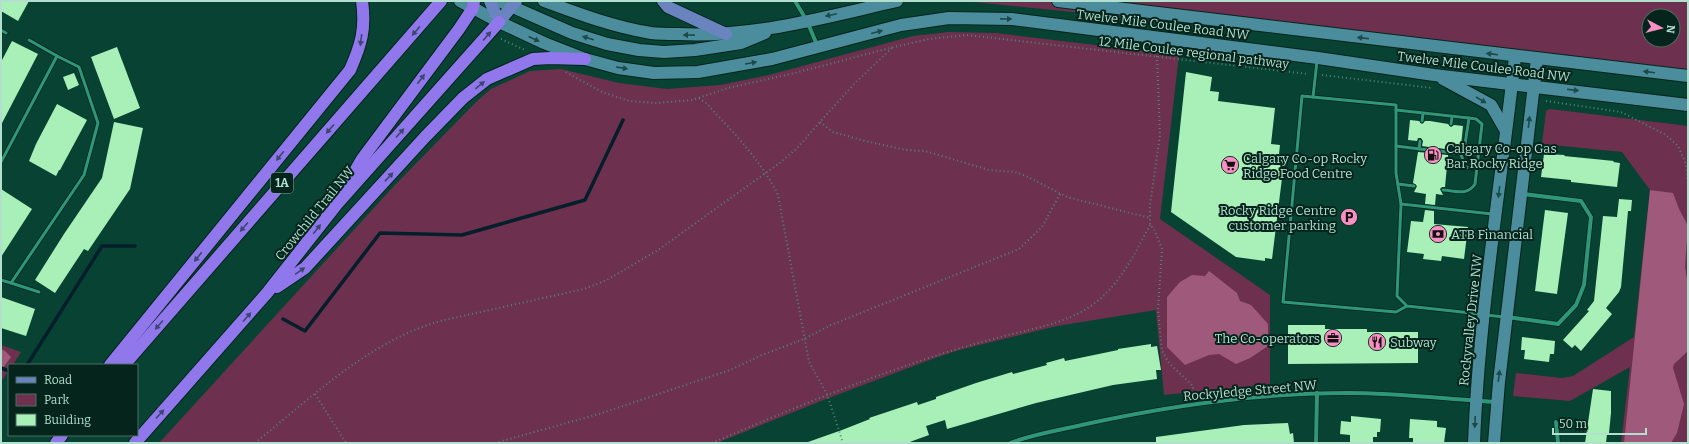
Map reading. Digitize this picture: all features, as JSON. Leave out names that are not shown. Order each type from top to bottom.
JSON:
[{"type":"highway","points":[[111,364],[350,70],[361,46],[364,22],[362,1]]},
{"type":"highway","name":"1A","points":[[125,364],[441,1]]},
{"type":"highway","points":[[336,204],[362,159],[459,29],[473,4]]},
{"type":"highway","name":"Crowchild Trail NW","points":[[135,443],[267,293],[336,204],[499,22]]},
{"type":"highway","points":[[267,293],[305,268],[425,137],[463,98],[487,79],[533,59],[584,59]]},
{"type":"main road","name":"Twelve Mile Coulee Road NW","points":[[460,1],[473,4],[499,22],[544,43],[584,59],[618,68],[654,73],[698,72],[772,59],[901,25],[949,18],[1004,19],[1318,58],[1434,75],[1688,104]]},
{"type":"main road","points":[[490,1],[499,22]]},
{"type":"main road","points":[[499,1],[514,3],[527,14],[572,33],[607,44],[639,50],[664,52],[688,51],[742,43],[775,28]]},
{"type":"main road","points":[[544,1],[613,26],[653,33],[692,35],[726,34],[775,28],[896,1]]},
{"type":"main road","points":[[663,1],[668,7],[726,34]]},
{"type":"main road","name":"Twelve Mile Coulee Road NW","points":[[1058,1],[1515,57],[1688,76]]},
{"type":"main road","name":"Crowchild Trail NW","points":[[499,22],[514,3]]},
{"type":"main road","name":"Rockyvalley Drive NW","points":[[1474,443],[1476,401],[1484,314],[1515,57]]},
{"type":"main road","points":[[1494,443],[1496,402],[1537,59]]},
{"type":"main road","points":[[1434,75],[1464,89],[1490,105],[1506,131]]},
{"type":"street","points":[[795,1],[807,21],[818,48]]},
{"type":"street","points":[[1506,317],[1558,324],[1576,305],[1584,285],[1591,217],[1582,201],[1521,194]]},
{"type":"street","points":[[1316,443],[1317,393]]},
{"type":"street","name":"Rockyledge Street NW","points":[[1010,443],[1122,416],[1222,400],[1317,393],[1397,395],[1496,402]]},
{"type":"street","points":[[1556,422],[1558,443]]},
{"type":"lane","points":[[1,30],[6,33]]},
{"type":"lane","points":[[11,283],[84,175],[98,123],[79,67],[29,40]]},
{"type":"lane","points":[[1,162],[57,56]]},
{"type":"lane","points":[[1313,97],[1318,58]]},
{"type":"lane","points":[[1407,306],[1397,296],[1401,204],[1396,173],[1396,105],[1302,96],[1282,302],[1396,312],[1407,306],[1506,317]]},
{"type":"lane","points":[[1396,110],[1476,119],[1482,124],[1476,184],[1471,190],[1463,192],[1443,190]]},
{"type":"lane","points":[[1422,121],[1423,114]]},
{"type":"lane","points":[[1452,117],[1452,124]]},
{"type":"lane","points":[[1461,154],[1464,151],[1469,118]]},
{"type":"lane","points":[[1419,149],[1420,141]]},
{"type":"lane","points":[[1448,152],[1449,145]]},
{"type":"lane","points":[[1396,146],[1428,150]]},
{"type":"lane","points":[[1439,151],[1461,154]]},
{"type":"lane","points":[[1461,154],[1465,167],[1477,169]]},
{"type":"lane","points":[[1398,184],[1414,186]]},
{"type":"lane","points":[[1401,204],[1496,214]]},
{"type":"lane","points":[[1,280],[39,292]]},
{"type":"path","name":"12 Mile Coulee regional pathway","points":[[820,122],[853,85],[894,47],[929,39],[967,35],[1440,89]]},
{"type":"path","points":[[501,39],[530,52]]},
{"type":"path","points":[[712,443],[827,394],[939,355],[1061,322],[1094,304],[1110,290],[1127,268],[1150,225],[1150,205],[1160,135],[1157,56]]},
{"type":"path","points":[[699,98],[706,103],[746,146],[772,183],[778,195],[809,362],[827,394],[843,443]]},
{"type":"path","points":[[1544,100],[1621,112],[1666,135],[1678,146],[1686,164],[1688,184]]},
{"type":"path","points":[[255,443],[315,394],[364,357],[399,336],[423,326],[584,289],[607,280],[658,250],[765,174],[796,149],[820,122],[834,132],[865,141],[906,150],[925,151],[989,170],[1014,172],[1026,176],[1067,197],[1150,218]]},
{"type":"path","points":[[495,443],[599,414],[730,370],[762,355],[804,339],[831,325],[1019,249],[1042,227],[1060,194]]},
{"type":"path","points":[[1150,225],[1154,229],[1162,249],[1158,310],[1162,351],[1169,363],[1193,386],[1193,405]]},
{"type":"path","points":[[315,394],[346,443]]},
{"type":"green space","points":[[964,1],[1688,1],[1688,74]]},
{"type":"green space","points":[[949,32],[996,33],[1179,55],[1160,219],[1270,295],[1270,384],[1164,395],[1156,310],[1057,326],[959,350],[826,399],[717,443],[159,443],[394,186],[476,102],[491,89],[530,71],[561,69],[619,83],[667,89],[720,85],[769,75],[913,36]]},
{"type":"green space","points":[[1550,109],[1688,126],[1688,443],[1621,443],[1630,367],[1570,401],[1513,396],[1516,373],[1562,378],[1573,376],[1634,337],[1650,190],[1622,152],[1542,144],[1546,111]]},
{"type":"green space","points":[[1,345],[21,352],[14,364],[8,364],[8,372],[1,382]]},
{"type":"shaded area","points":[[1650,190],[1673,193],[1688,226],[1685,267],[1688,286],[1688,351],[1674,364],[1673,368],[1684,404],[1677,433],[1671,443],[1624,443]]},
{"type":"shaded area","points":[[1209,271],[1237,293],[1240,301],[1251,305],[1268,324],[1268,346],[1250,358],[1236,364],[1219,354],[1209,355],[1185,365],[1167,347],[1167,297],[1180,282],[1192,275],[1205,276]]},
{"type":"shaded area","points":[[1,349],[11,357],[1,371]]},
{"type":"building","points":[[1,1],[29,1],[18,21],[1,11]]},
{"type":"building","points":[[12,41],[38,54],[1,125],[1,62]]},
{"type":"building","points":[[117,47],[140,108],[114,119],[91,57]]},
{"type":"building","name":"Calgary Co-op Rocky Ridge Food Centre","points":[[1186,72],[1212,77],[1210,91],[1219,92],[1218,101],[1275,108],[1271,144],[1280,145],[1279,154],[1285,154],[1272,259],[1265,258],[1265,261],[1236,257],[1171,212]]},
{"type":"building","points":[[74,73],[79,85],[68,90],[63,77]]},
{"type":"building","points":[[57,104],[87,120],[56,176],[29,161],[36,144]]},
{"type":"building","name":"Calgary Co-op Gas Bar Rocky Ridge","points":[[1410,120],[1419,121],[1422,124],[1425,121],[1430,121],[1448,124],[1451,127],[1454,125],[1463,126],[1461,146],[1452,145],[1448,142],[1445,149],[1438,148],[1436,150],[1438,154],[1448,155],[1445,187],[1440,189],[1443,195],[1436,194],[1435,205],[1425,204],[1426,194],[1414,192],[1417,186],[1413,183],[1418,152],[1429,153],[1431,150],[1429,147],[1422,146],[1423,141],[1421,138],[1418,138],[1417,141],[1408,140]]},
{"type":"building","points":[[114,122],[143,128],[130,189],[88,251],[84,249],[55,293],[35,280],[102,178]]},
{"type":"building","points":[[1544,154],[1565,155],[1564,156],[1614,161],[1613,162],[1620,163],[1617,187],[1541,177]]},
{"type":"building","points":[[1,189],[32,209],[1,257]]},
{"type":"building","points":[[1619,199],[1632,200],[1631,211],[1628,211],[1621,287],[1619,292],[1606,308],[1612,314],[1581,351],[1575,345],[1572,348],[1563,340],[1589,311],[1587,310],[1594,301],[1603,216],[1617,217]]},
{"type":"building","name":"ATB Financial","points":[[1425,210],[1434,211],[1434,224],[1468,227],[1464,259],[1442,256],[1441,261],[1423,259],[1424,254],[1407,252],[1411,221],[1423,222]]},
{"type":"building","points":[[1545,210],[1568,213],[1557,294],[1535,291]]},
{"type":"building","points":[[1,297],[35,309],[26,336],[1,328]]},
{"type":"building","points":[[1288,325],[1325,325],[1325,329],[1367,329],[1367,332],[1418,332],[1418,363],[1288,364]]},
{"type":"building","points":[[1522,337],[1555,341],[1554,354],[1550,354],[1549,362],[1524,359],[1525,350],[1521,350]]},
{"type":"building","points":[[1151,344],[1151,347],[1157,346],[1161,370],[1156,370],[1157,379],[1113,385],[1036,403],[947,429],[945,420],[926,426],[929,435],[907,443],[808,442],[870,419],[869,418],[917,402],[918,405],[936,399],[936,397],[1012,372],[1013,374],[1047,365],[1046,363],[1064,358],[1065,361],[1118,349]]},
{"type":"building","points":[[1593,389],[1611,391],[1611,413],[1609,433],[1607,434],[1606,443],[1585,443]]},
{"type":"building","points":[[1351,416],[1381,419],[1380,432],[1377,432],[1377,437],[1373,437],[1373,443],[1350,443],[1350,435],[1340,434],[1341,421],[1351,422]]},
{"type":"building","points":[[1410,419],[1437,421],[1437,427],[1446,428],[1444,443],[1413,443],[1413,438],[1409,438]]},
{"type":"building","points":[[1288,423],[1290,434],[1293,433],[1294,443],[1156,443],[1156,437],[1244,425]]},
{"type":"waterway","points":[[283,319],[305,331],[380,233],[462,235],[585,200],[623,120]]},
{"type":"waterway","points":[[28,364],[102,246],[135,246]]},
{"type":"waterway","points":[[1,368],[8,371]]},
{"type":"place","name":"Calgary Co-op Gas Bar Rocky Ridge","points":[[1433,155]]},
{"type":"place","name":"Calgary Co-op Rocky Ridge Food Centre","points":[[1230,165]]},
{"type":"place","name":"Rocky Ridge Centre customer parking","points":[[1349,217]]},
{"type":"place","name":"ATB Financial","points":[[1438,234]]},
{"type":"place","name":"The Co-operators","points":[[1333,338]]},
{"type":"place","name":"Subway","points":[[1377,342]]}]
